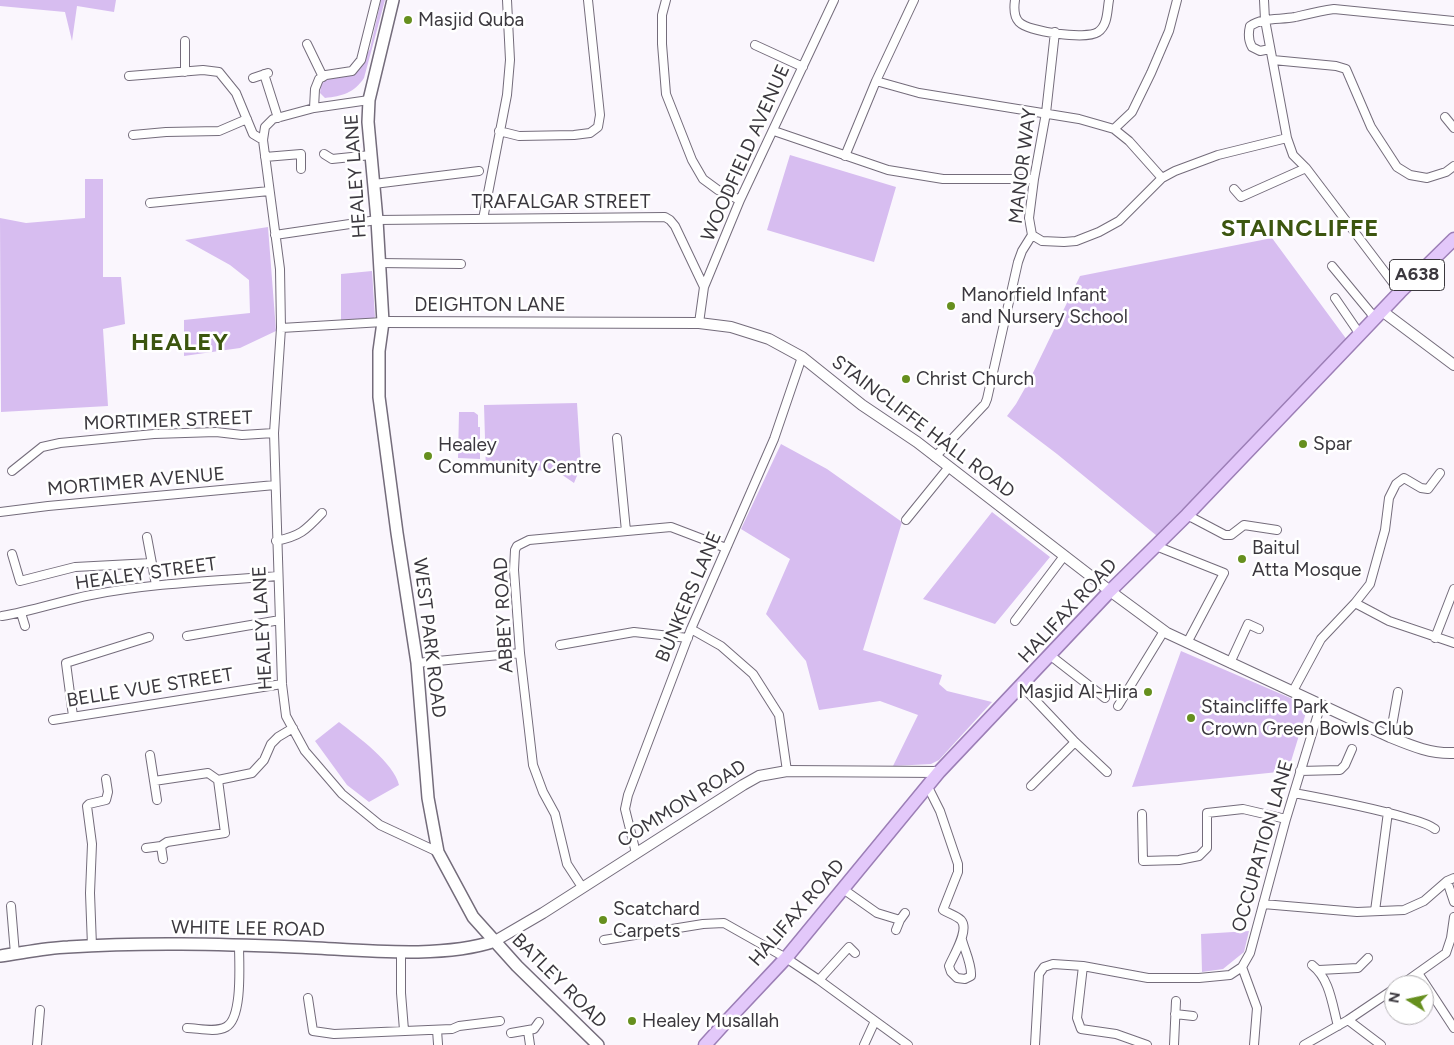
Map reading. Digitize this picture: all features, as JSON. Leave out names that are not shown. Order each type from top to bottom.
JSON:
[{"type":"main road","name":"HEALEY LANE","points":[[383,322],[377,220],[368,122],[369,100],[393,0]]},
{"type":"main road","name":"HALIFAX ROAD","points":[[705,1045],[786,958],[939,772],[1051,656],[1110,591],[1187,515],[1359,334],[1454,239]]},
{"type":"main road","name":"WEST PARK ROAD","points":[[383,322],[379,351],[379,397],[417,663],[428,798],[438,852],[473,917],[495,941]]},
{"type":"main road","name":"WHITE LEE ROAD","points":[[0,956],[65,947],[92,946],[239,945],[401,951],[460,949],[495,941]]},
{"type":"main road","name":"BATLEY ROAD","points":[[495,941],[516,966],[598,1045]]},
{"type":"street","points":[[314,108],[315,89],[319,79],[352,71],[361,60],[376,0]]},
{"type":"street","points":[[483,219],[507,95],[510,60],[507,0]]},
{"type":"street","points":[[499,131],[519,136],[574,135],[590,134],[598,127],[600,115],[588,0]]},
{"type":"street","points":[[666,0],[662,15],[662,44],[666,94],[692,160],[703,179],[718,190],[740,200]]},
{"type":"street","name":"WOODFIELD AVENUE","points":[[699,323],[704,287],[740,200],[834,0]]},
{"type":"street","points":[[845,156],[876,81],[914,0]]},
{"type":"street","points":[[1015,0],[1014,9],[1018,21],[1030,29],[1086,36],[1098,32],[1106,23],[1109,0]]},
{"type":"street","points":[[1114,129],[1132,112],[1169,31],[1177,0]]},
{"type":"street","points":[[1264,0],[1270,49],[1287,138],[1293,155],[1306,168],[1400,292]]},
{"type":"street","points":[[1270,49],[1260,51],[1252,48],[1249,42],[1248,33],[1250,26],[1257,21],[1294,18],[1317,11],[1334,9],[1454,21]]},
{"type":"street","name":"MANOR WAY","points":[[936,457],[985,404],[1018,262],[1022,251],[1032,235],[1029,218],[1046,113],[1055,32]]},
{"type":"street","points":[[185,41],[185,72]]},
{"type":"street","points":[[307,44],[323,77]]},
{"type":"street","points":[[755,45],[803,67]]},
{"type":"street","points":[[1273,60],[1336,66],[1346,69],[1371,127],[1397,167],[1410,175],[1427,178],[1446,172],[1454,166]]},
{"type":"street","points":[[129,76],[203,70],[219,72],[236,93],[253,134],[263,140],[265,127],[273,119],[314,108],[369,100]]},
{"type":"street","points":[[253,78],[266,74],[278,118]]},
{"type":"street","points":[[876,81],[920,93],[1079,119],[1114,129],[1129,141],[1162,178]]},
{"type":"street","points":[[1445,117],[1454,128]]},
{"type":"street","points":[[132,135],[219,130],[247,120]]},
{"type":"street","points":[[774,131],[888,170],[943,179],[1034,180]]},
{"type":"street","points":[[1032,235],[1042,241],[1076,241],[1099,232],[1119,221],[1162,178],[1175,171],[1218,155],[1287,138]]},
{"type":"street","name":"HEALEY LANE","points":[[263,140],[280,268],[281,328],[274,433],[274,485],[282,684],[286,716],[305,751],[342,794],[380,825],[438,852]]},
{"type":"street","points":[[265,157],[301,154],[301,169]]},
{"type":"street","points":[[324,154],[332,159],[371,154]]},
{"type":"street","points":[[1234,189],[1241,197],[1306,168]]},
{"type":"street","points":[[374,184],[479,171]]},
{"type":"street","points":[[150,203],[269,191]]},
{"type":"street","name":"TRAFALGAR STREET","points":[[275,236],[377,220],[665,218],[670,220],[675,226],[704,287]]},
{"type":"street","points":[[379,263],[461,264]]},
{"type":"street","points":[[1332,266],[1379,315],[1454,364]]},
{"type":"street","points":[[1334,298],[1359,334]]},
{"type":"street","name":"DEIGHTON LANE","points":[[281,328],[383,322],[699,323]]},
{"type":"street","name":"STAINCLIFFE HALL ROAD","points":[[699,323],[731,327],[769,339],[802,357],[862,405],[936,457],[1164,631],[1390,737],[1423,750],[1439,754],[1454,753]]},
{"type":"street","name":"BUNKERS LANE","points":[[636,853],[625,809],[628,795],[691,629],[771,446],[802,357]]},
{"type":"street","name":"MORTIMER STREET","points":[[12,471],[42,447],[60,443],[154,434],[216,432],[242,435],[274,433]]},
{"type":"street","points":[[617,438],[626,531]]},
{"type":"street","points":[[906,520],[949,467]]},
{"type":"street","points":[[1293,692],[1321,639],[1370,584],[1385,530],[1389,498],[1396,484],[1404,478],[1421,488],[1428,489],[1440,473]]},
{"type":"street","name":"MORTIMER AVENUE","points":[[0,512],[274,485]]},
{"type":"street","points":[[276,541],[293,537],[306,530],[322,513]]},
{"type":"street","points":[[1187,515],[1225,535],[1231,536],[1244,525],[1277,530]]},
{"type":"street","name":"ABBEY ROAD","points":[[582,887],[567,864],[555,814],[533,765],[520,653],[514,570],[515,550],[517,546],[529,540],[671,527],[726,548]]},
{"type":"street","points":[[147,537],[156,586]]},
{"type":"street","points":[[1156,546],[1224,573],[1187,643]]},
{"type":"street","points":[[12,554],[20,581],[75,567],[151,563]]},
{"type":"street","points":[[1015,621],[1064,556]]},
{"type":"street","name":"HEALEY STREET","points":[[2,616],[90,596],[156,586],[277,576]]},
{"type":"street","points":[[1435,638],[1454,589]]},
{"type":"street","points":[[1355,603],[1389,622],[1454,643]]},
{"type":"street","points":[[21,613],[24,626]]},
{"type":"street","points":[[187,636],[280,620]]},
{"type":"street","points":[[1230,663],[1248,624],[1259,629]]},
{"type":"street","points":[[691,629],[721,646],[753,674],[779,715],[786,771]]},
{"type":"street","points":[[1118,706],[1164,631]]},
{"type":"street","points":[[560,645],[634,632],[688,638]]},
{"type":"street","points":[[73,716],[66,663],[149,637]]},
{"type":"street","points":[[417,663],[520,653]]},
{"type":"street","points":[[1051,656],[1104,698]]},
{"type":"street","name":"BELLE VUE STREET","points":[[53,720],[282,684]]},
{"type":"street","points":[[1022,686],[1075,742],[1107,772]]},
{"type":"street","points":[[1390,737],[1398,692]]},
{"type":"street","name":"OCCUPATION LANE","points":[[1242,967],[1250,953],[1320,704]]},
{"type":"street","points":[[154,782],[208,773],[218,780],[252,773],[264,760],[271,744],[278,737],[293,728]]},
{"type":"street","points":[[1031,786],[1075,742]]},
{"type":"street","points":[[1300,771],[1340,770],[1345,765],[1352,748]]},
{"type":"street","points":[[150,755],[157,800]]},
{"type":"street","name":"COMMON ROAD","points":[[495,941],[543,913],[742,785],[760,776],[786,771],[939,772]]},
{"type":"street","points":[[92,946],[90,892],[92,844],[87,806],[106,800],[108,792],[106,779]]},
{"type":"street","points":[[146,848],[161,846],[167,842],[225,833],[218,780]]},
{"type":"street","points":[[928,787],[940,811],[958,864],[958,872],[943,910],[961,920],[964,927],[962,940],[949,966],[951,972],[957,978],[965,979],[971,976],[972,968],[966,956],[962,940]]},
{"type":"street","points":[[1294,793],[1388,812],[1419,821],[1435,829]]},
{"type":"street","points":[[1142,814],[1143,861],[1179,860],[1199,856],[1207,848],[1207,813],[1243,809],[1286,820]]},
{"type":"street","points":[[1375,912],[1388,812]]},
{"type":"street","points":[[161,846],[163,859]]},
{"type":"street","points":[[1263,904],[1316,910],[1375,912],[1404,910],[1424,901],[1450,879]]},
{"type":"street","points":[[1450,879],[1454,902]]},
{"type":"street","points":[[843,889],[877,913],[900,920]]},
{"type":"street","points":[[11,906],[15,954]]},
{"type":"street","points":[[896,930],[905,913]]},
{"type":"street","points":[[1415,975],[1446,953],[1454,917]]},
{"type":"street","points":[[604,940],[703,924],[724,923],[786,958],[908,1045]]},
{"type":"street","points":[[187,1028],[218,1029],[227,1027],[234,1019],[238,1006],[239,945]]},
{"type":"street","points":[[819,980],[849,947],[855,952]]},
{"type":"street","points":[[401,951],[401,992],[404,1030]]},
{"type":"street","points":[[1319,970],[1358,968],[1368,958]]},
{"type":"street","points":[[1035,1045],[1039,974],[1044,967],[1053,964],[1083,966],[1148,978],[1199,978],[1230,974],[1242,967],[1257,1008],[1254,1045]]},
{"type":"street","points":[[1312,965],[1319,970],[1326,980],[1338,1026]]},
{"type":"street","points":[[1083,966],[1077,1018],[1081,1029],[1116,1034],[1147,1045]]},
{"type":"street","points":[[1418,973],[1454,1028]]},
{"type":"street","points":[[1304,1045],[1348,1020],[1384,996]]},
{"type":"street","points":[[308,998],[313,1031],[334,1034],[452,1029],[459,1026],[500,1021]]},
{"type":"street","points":[[1174,1045],[1176,1001]]},
{"type":"street","points":[[37,1045],[40,1010]]},
{"type":"street","points":[[1175,1014],[1193,1016]]},
{"type":"street","points":[[1348,1020],[1380,1045]]},
{"type":"street","points":[[864,1045],[874,1021]]},
{"type":"street","points":[[511,1033],[534,1029],[539,1022]]},
{"type":"street","points":[[437,1030],[438,1044]]},
{"type":"street","points":[[528,1031],[530,1045]]},
{"type":"street","points":[[895,1036],[896,1045]]},
{"type":"shaded area","points":[[0,0],[116,0],[114,12],[77,6],[72,41],[65,12],[0,6]]},
{"type":"shaded area","points":[[381,0],[385,0],[364,78],[347,93],[325,98],[320,93],[321,84],[327,79],[354,73],[370,49]]},
{"type":"shaded area","points":[[790,155],[896,187],[874,262],[767,230]]},
{"type":"shaded area","points":[[85,179],[103,179],[103,277],[121,277],[125,324],[103,329],[108,406],[1,412],[0,218],[26,223],[85,218]]},
{"type":"shaded area","points":[[268,227],[276,331],[240,348],[184,356],[184,320],[250,313],[249,280],[230,265],[185,240]]},
{"type":"shaded area","points":[[1272,238],[1350,344],[1162,540],[1057,454],[1007,416],[1029,381],[1080,276]]},
{"type":"shaded area","points":[[372,271],[375,317],[371,320],[341,322],[341,274]]},
{"type":"shaded area","points":[[577,403],[581,466],[574,483],[555,470],[486,472],[484,405]]},
{"type":"shaded area","points":[[459,412],[474,412],[478,415],[480,459],[458,458]]},
{"type":"shaded area","points":[[781,444],[827,469],[902,522],[863,650],[942,675],[939,684],[947,691],[992,702],[939,760],[931,764],[893,766],[918,715],[880,701],[819,710],[806,661],[766,614],[790,559],[741,529]]},
{"type":"shaded area","points":[[992,512],[1050,557],[995,624],[923,599]]},
{"type":"shaded area","points":[[1181,651],[1302,703],[1306,710],[1305,716],[1288,771],[1132,787]]},
{"type":"shaded area","points":[[339,722],[383,759],[396,777],[399,785],[369,802],[347,785],[315,741]]},
{"type":"shaded area","points":[[1249,931],[1244,952],[1223,969],[1202,972],[1201,934]]},
{"type":"place","name":"Masjid Quba","points":[[408,20]]},
{"type":"place","name":"Manorfield Infant and Nursery School","points":[[951,306]]},
{"type":"place","name":"Christ Church","points":[[906,379]]},
{"type":"place","name":"Spar","points":[[1303,444]]},
{"type":"place","name":"Healey Community Centre","points":[[428,456]]},
{"type":"place","name":"Baitul Atta Mosque","points":[[1242,559]]},
{"type":"place","name":"Masjid Al-Hira","points":[[1148,692]]},
{"type":"place","name":"Staincliffe Park Crown Green Bowls Club","points":[[1191,718]]},
{"type":"place","name":"Scatchard Carpets","points":[[603,920]]},
{"type":"place","name":"Healey Musallah","points":[[632,1021]]},
{"type":"district","name":"STAINCLIFFE","points":[[1300,229]]},
{"type":"district","name":"HEALEY","points":[[180,343]]}]
